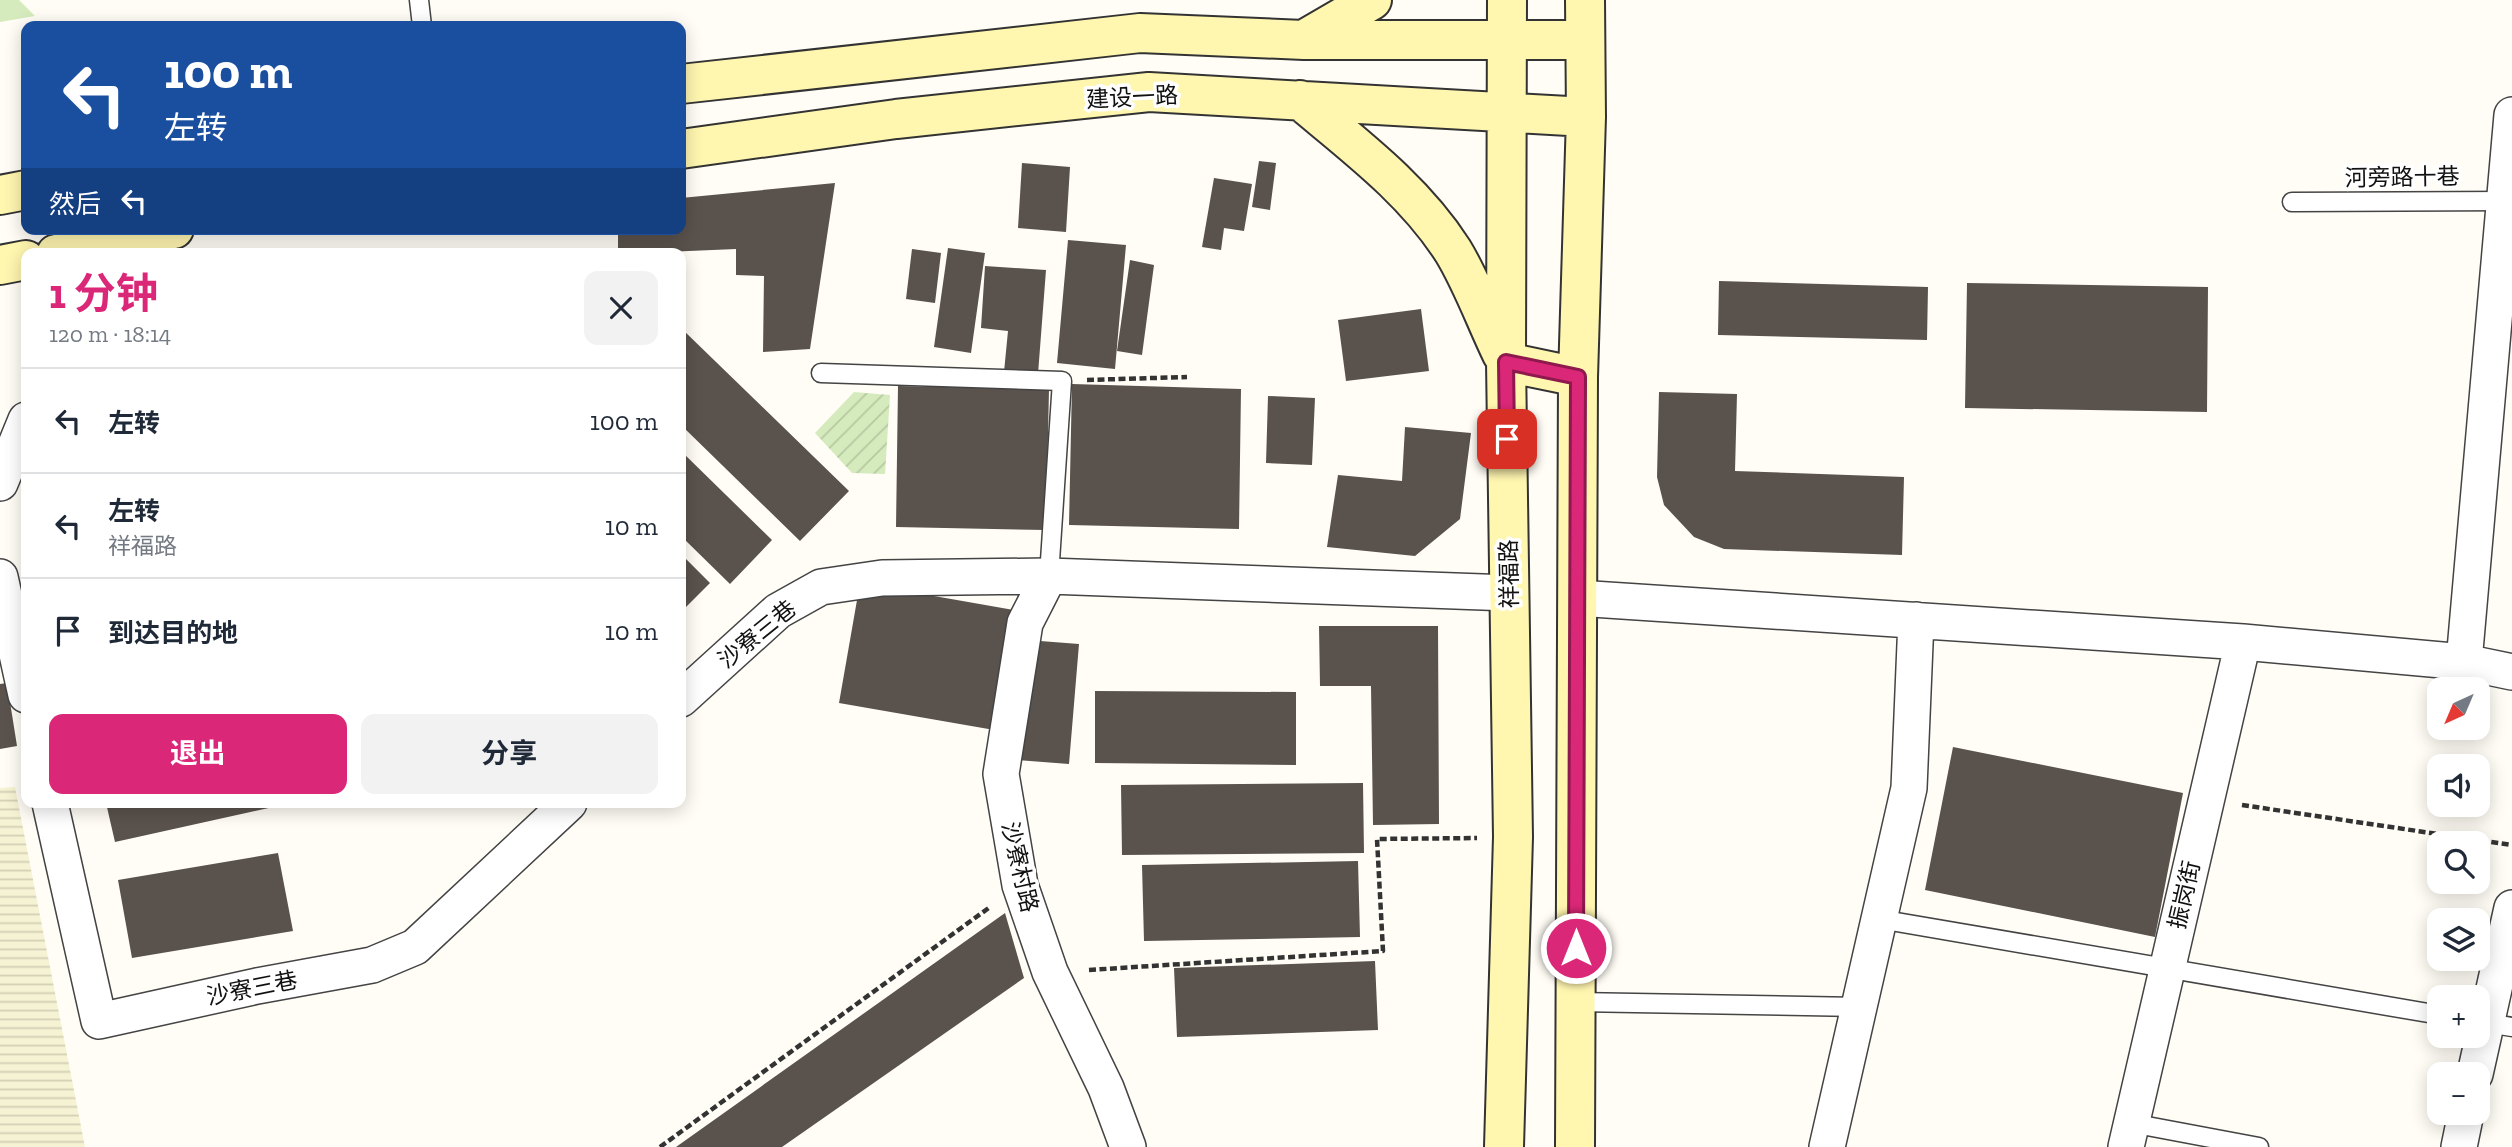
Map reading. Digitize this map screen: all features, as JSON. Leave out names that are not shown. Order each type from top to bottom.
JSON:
[{"type":"main road","points":[[1304,40],[1372,0]]},
{"type":"main road","name":"祥福路","points":[[1504,1147],[1513,837],[1506,362],[1507,0]]},
{"type":"main road","points":[[1575,1147],[1578,377],[1586,117],[1585,0]]},
{"type":"main road","points":[[1140,33],[1149,92]]},
{"type":"main road","points":[[686,83],[1140,33],[1304,40],[1585,40]]},
{"type":"main road","name":"建设一路","points":[[686,148],[896,119],[1149,92],[1586,117]]},
{"type":"main road","points":[[1300,100],[1365,154],[1420,206],[1454,253],[1506,362],[1578,377]]},
{"type":"main road","points":[[0,195],[21,191]]},
{"type":"main road","points":[[84,248],[146,235]]},
{"type":"main road","points":[[0,265],[21,261]]},
{"type":"street","points":[[2464,662],[2508,201],[2512,115]]},
{"type":"street","points":[[0,483],[21,432]]},
{"type":"street","name":"沙寮三巷","points":[[686,694],[778,611],[821,587],[883,578],[1048,576],[1510,593]]},
{"type":"street","name":"沙寮村路","points":[[1048,576],[1025,623],[1001,774],[1020,885],[1050,972],[1106,1088],[1128,1147]]},
{"type":"street","points":[[0,577],[15,675]]},
{"type":"street","points":[[1577,598],[2243,642],[2464,662],[2512,672]]},
{"type":"street","points":[[1827,1147],[1909,788],[1916,620]]},
{"type":"street","name":"振岗街","points":[[2128,1135],[2243,642]]},
{"type":"street","name":"沙寮三巷","points":[[52,808],[99,1021],[257,986],[372,965],[415,947],[564,808]]},
{"type":"street","points":[[2479,1062],[2492,1024],[2512,908]]},
{"type":"street","points":[[2459,1147],[2464,1125]]},
{"type":"lane","points":[[419,0],[421,21]]},
{"type":"lane","name":"河旁路十巷","points":[[2292,202],[2508,201]]},
{"type":"lane","points":[[821,373],[1062,381],[1048,576]]},
{"type":"lane","points":[[1879,919],[2427,1013]]},
{"type":"lane","points":[[1576,1002],[1859,1007]]},
{"type":"lane","points":[[2128,1135],[2259,1147]]},
{"type":"path","points":[[1062,381],[1187,377]]},
{"type":"path","points":[[2206,800],[2512,845]]},
{"type":"path","points":[[1050,972],[1383,951],[1377,839],[1513,837]]},
{"type":"path","points":[[660,1147],[1020,885]]},
{"type":"shaded area","points":[[15,787],[85,1147],[0,1147],[0,788]]},
{"type":"green space","points":[[0,0],[19,0],[35,16],[0,22]]},
{"type":"green space","points":[[854,392],[890,395],[885,474],[852,473],[815,433]]},
{"type":"building","points":[[1259,161],[1276,163],[1270,210],[1252,207]]},
{"type":"building","points":[[1022,163],[1070,167],[1066,232],[1018,228]]},
{"type":"building","points":[[1214,178],[1252,184],[1244,231],[1224,228],[1221,250],[1202,247]]},
{"type":"building","points":[[835,183],[810,349],[763,352],[764,276],[736,275],[736,249],[686,251],[686,248],[618,248],[618,235],[686,235],[686,198]]},
{"type":"building","points":[[1068,240],[1126,245],[1115,369],[1057,363]]},
{"type":"building","points":[[948,248],[985,253],[971,353],[934,347]]},
{"type":"building","points":[[912,249],[941,253],[935,303],[906,299]]},
{"type":"building","points":[[1130,260],[1154,265],[1142,355],[1117,351]]},
{"type":"building","points":[[985,266],[1046,270],[1038,374],[1004,372],[1008,331],[981,328]]},
{"type":"building","points":[[1719,281],[1928,287],[1927,340],[1718,335]]},
{"type":"building","points":[[1967,283],[2208,287],[2207,412],[1965,408]]},
{"type":"building","points":[[1421,309],[1429,371],[1346,381],[1338,320]]},
{"type":"building","points":[[686,333],[849,491],[800,541],[686,430]]},
{"type":"building","points":[[1072,384],[1241,389],[1239,529],[1069,525]]},
{"type":"building","points":[[898,386],[1049,389],[1046,530],[896,527]]},
{"type":"building","points":[[1659,392],[1737,394],[1735,471],[1904,477],[1902,555],[1724,549],[1694,537],[1664,505],[1657,477]]},
{"type":"building","points":[[1268,396],[1315,398],[1312,465],[1266,463]]},
{"type":"building","points":[[1405,427],[1471,433],[1460,519],[1415,556],[1327,547],[1338,475],[1402,481]]},
{"type":"building","points":[[686,456],[772,540],[730,584],[686,541]]},
{"type":"building","points":[[686,559],[710,583],[686,607]]},
{"type":"building","points":[[860,583],[1020,611],[1000,731],[839,703]]},
{"type":"building","points":[[1319,626],[1438,626],[1439,824],[1373,825],[1371,686],[1320,686]]},
{"type":"building","points":[[1027,640],[1079,644],[1069,764],[1017,760]]},
{"type":"building","points":[[7,683],[17,746],[0,749],[0,684]]},
{"type":"building","points":[[1095,691],[1296,692],[1296,765],[1095,763]]},
{"type":"building","points":[[1953,747],[2183,793],[2155,937],[1925,890]]},
{"type":"building","points":[[1363,783],[1364,853],[1122,855],[1121,785]]},
{"type":"building","points":[[107,808],[268,808],[115,842]]},
{"type":"building","points":[[278,853],[293,931],[132,958],[118,880]]},
{"type":"building","points":[[1358,861],[1360,937],[1144,941],[1142,865]]},
{"type":"building","points":[[1005,913],[1024,978],[782,1147],[676,1147]]},
{"type":"building","points":[[1375,961],[1378,1030],[1177,1037],[1174,968]]},
{"type":"route","points":[[1507,439],[1506,362],[1578,377],[1576,948]]}]
